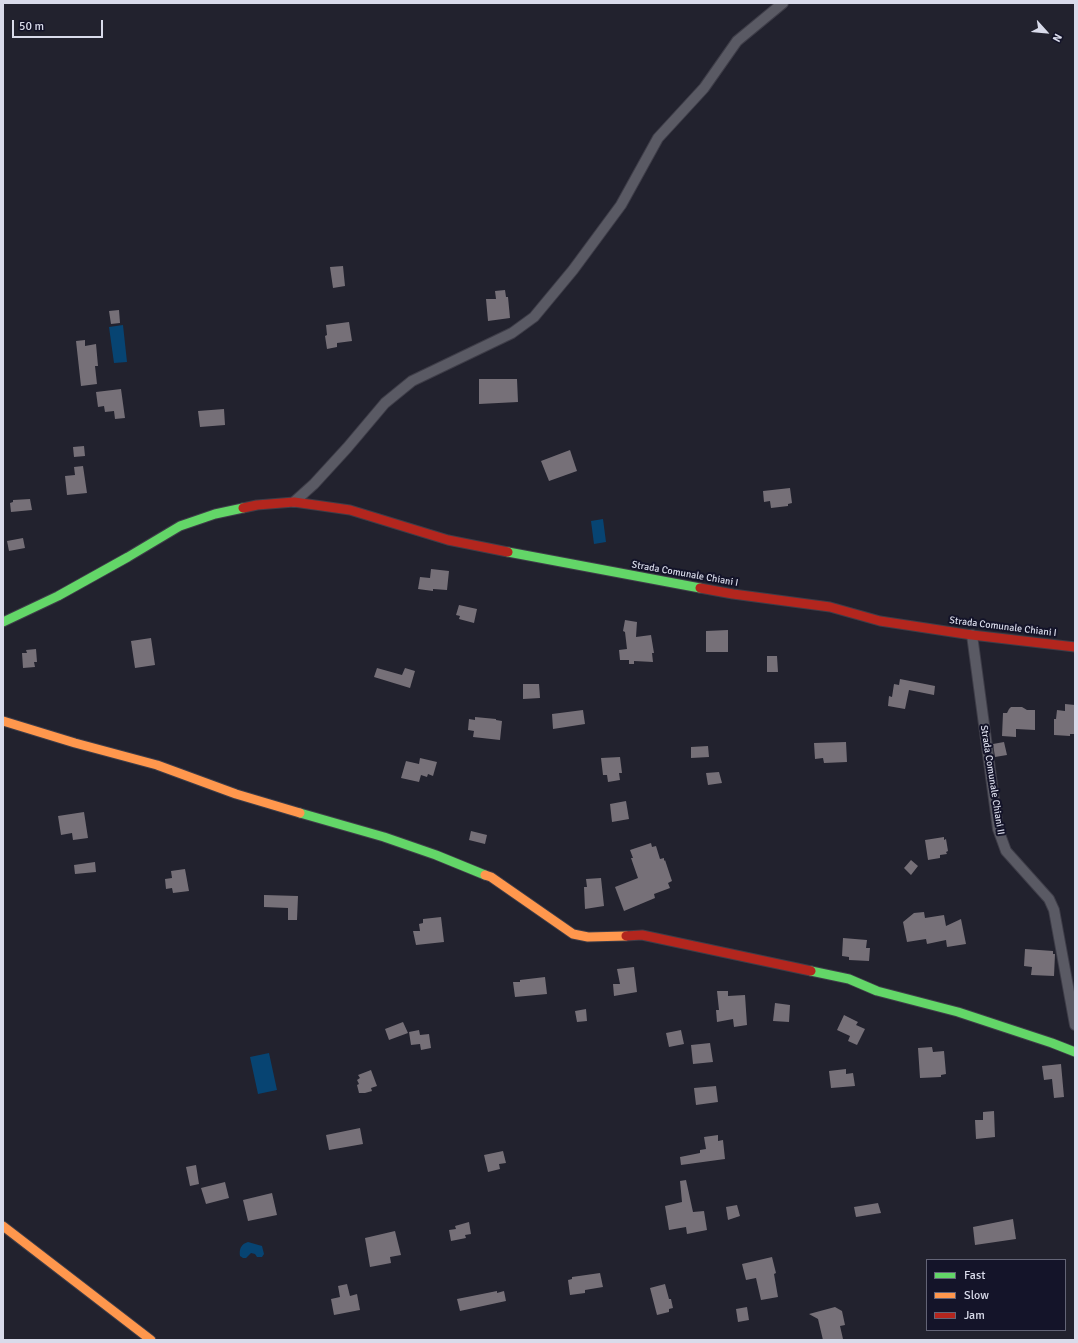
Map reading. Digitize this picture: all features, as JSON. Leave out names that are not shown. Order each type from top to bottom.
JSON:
[{"type":"street","points":[[294,502],[314,484],[385,403],[412,380],[512,333],[534,317],[573,270],[620,205],[658,138],[704,88],[737,41],[784,3]]},
{"type":"street","name":"Strada Comunale Chiani I","points":[[3,622],[58,596],[180,526],[215,514],[256,505],[294,502],[350,510],[448,540],[711,590],[830,608],[880,620],[972,636],[1075,647]]},
{"type":"street","name":"Strada Comunale Chiani II","points":[[972,636],[998,829],[1006,851],[1049,898],[1054,910],[1075,1025]]},
{"type":"street","points":[[3,721],[75,743],[157,765],[236,794],[384,837],[436,855],[491,877],[573,934],[588,937],[642,935],[849,979],[877,991],[958,1012],[1075,1052]]},
{"type":"street","points":[[3,1226],[152,1340]]},
{"type":"water","points":[[123,325],[127,362],[114,363],[109,327]]},
{"type":"water","points":[[603,519],[606,542],[594,544],[591,521]]},
{"type":"water","points":[[269,1053],[277,1090],[258,1094],[250,1057]]},
{"type":"water","points":[[248,1242],[262,1246],[264,1254],[262,1257],[257,1257],[255,1254],[251,1253],[246,1258],[240,1256],[241,1247]]},
{"type":"building","points":[[343,266],[345,286],[333,288],[330,267]]},
{"type":"building","points":[[505,290],[506,297],[508,297],[510,318],[488,321],[486,299],[496,299],[495,291]]},
{"type":"building","points":[[119,310],[120,323],[111,324],[109,311]]},
{"type":"building","points":[[349,322],[352,341],[337,343],[337,347],[327,349],[325,336],[327,335],[326,325]]},
{"type":"building","points":[[85,340],[85,346],[96,344],[98,366],[95,366],[97,384],[81,386],[76,341]]},
{"type":"building","points":[[479,379],[517,379],[518,402],[479,404]]},
{"type":"building","points":[[121,389],[125,418],[115,419],[114,411],[105,412],[104,406],[98,407],[96,392]]},
{"type":"building","points":[[224,409],[225,425],[200,427],[198,411]]},
{"type":"building","points":[[84,446],[85,456],[74,457],[73,447]]},
{"type":"building","points":[[570,450],[577,471],[549,481],[541,461]]},
{"type":"building","points":[[83,466],[87,493],[67,495],[65,476],[75,475],[74,467]]},
{"type":"building","points":[[790,488],[792,503],[788,504],[788,506],[771,508],[770,501],[764,502],[763,491]]},
{"type":"building","points":[[30,499],[32,510],[11,512],[10,503],[13,502],[13,500]]},
{"type":"building","points":[[23,538],[25,548],[9,551],[7,541]]},
{"type":"building","points":[[431,569],[449,571],[447,590],[433,589],[433,591],[418,589],[420,577],[430,578]]},
{"type":"building","points":[[459,605],[477,609],[474,623],[459,619],[460,616],[456,615]]},
{"type":"building","points":[[625,620],[637,622],[636,637],[651,635],[654,653],[652,653],[653,662],[634,661],[634,664],[629,664],[629,660],[620,660],[619,650],[627,649],[625,632],[623,631]]},
{"type":"building","points":[[728,630],[728,652],[706,652],[706,631]]},
{"type":"building","points":[[151,638],[155,665],[135,668],[131,641]]},
{"type":"building","points":[[36,649],[37,662],[34,662],[35,667],[23,668],[22,653],[27,653],[26,650]]},
{"type":"building","points":[[767,656],[777,656],[778,672],[767,672]]},
{"type":"building","points":[[377,668],[402,675],[405,668],[415,671],[410,688],[374,677]]},
{"type":"building","points":[[900,679],[935,686],[934,695],[909,690],[905,709],[888,706],[889,696],[892,697],[894,684],[899,685]]},
{"type":"building","points":[[523,684],[539,684],[540,698],[523,699]]},
{"type":"building","points":[[1065,704],[1075,705],[1075,734],[1070,734],[1070,736],[1054,735],[1054,719],[1056,719],[1057,710],[1065,711]]},
{"type":"building","points":[[1011,707],[1022,707],[1027,710],[1035,710],[1035,730],[1016,729],[1016,737],[1002,736],[1003,713],[1007,713]]},
{"type":"building","points":[[583,710],[585,724],[553,729],[552,714]]},
{"type":"building","points":[[475,717],[502,721],[500,740],[473,737],[474,731],[468,730],[469,719],[475,720]]},
{"type":"building","points":[[846,742],[847,762],[824,763],[823,758],[815,759],[814,743]]},
{"type":"building","points":[[1004,742],[1007,755],[995,757],[993,744]]},
{"type":"building","points":[[708,746],[709,757],[691,758],[691,747]]},
{"type":"building","points":[[620,757],[622,773],[619,773],[620,780],[608,782],[607,775],[603,775],[601,758]]},
{"type":"building","points":[[420,758],[437,762],[433,776],[428,774],[427,777],[421,775],[419,782],[401,778],[406,761],[419,764]]},
{"type":"building","points":[[719,772],[722,783],[708,785],[706,773]]},
{"type":"building","points":[[626,801],[629,819],[612,822],[610,804]]},
{"type":"building","points":[[84,812],[88,838],[73,840],[72,833],[61,835],[58,816]]},
{"type":"building","points":[[471,831],[487,835],[485,844],[469,840]]},
{"type":"building","points":[[944,837],[944,840],[946,839],[947,854],[940,855],[940,858],[928,860],[925,840]]},
{"type":"building","points":[[651,843],[652,847],[656,846],[660,859],[664,858],[664,861],[665,860],[672,881],[668,883],[670,888],[654,894],[655,898],[624,911],[615,887],[638,878],[631,858],[633,858],[630,850]]},
{"type":"building","points":[[911,860],[918,866],[911,875],[904,868]]},
{"type":"building","points":[[95,862],[96,872],[75,874],[74,865]]},
{"type":"building","points":[[185,869],[189,891],[173,893],[172,888],[166,889],[165,879],[172,878],[171,871]]},
{"type":"building","points":[[601,878],[604,906],[585,909],[584,887],[587,887],[586,879]]},
{"type":"building","points":[[264,895],[298,896],[297,920],[288,920],[288,908],[264,907]]},
{"type":"building","points":[[924,912],[925,918],[944,915],[946,926],[961,919],[966,944],[947,947],[946,940],[927,944],[926,939],[907,942],[903,922],[914,913]]},
{"type":"building","points":[[441,917],[444,942],[416,945],[413,931],[420,931],[419,924],[423,923],[423,919]]},
{"type":"building","points":[[843,938],[867,940],[866,948],[870,948],[869,961],[849,960],[849,957],[842,956]]},
{"type":"building","points":[[1025,949],[1053,951],[1053,954],[1055,954],[1054,976],[1031,975],[1032,967],[1024,966]]},
{"type":"building","points":[[634,967],[637,992],[614,996],[613,984],[620,984],[617,969]]},
{"type":"building","points":[[545,977],[547,994],[515,997],[513,982]]},
{"type":"building","points":[[717,991],[728,991],[728,996],[745,995],[747,1025],[734,1027],[733,1019],[717,1022],[716,1010],[719,1010]]},
{"type":"building","points":[[775,1003],[790,1005],[789,1022],[773,1021]]},
{"type":"building","points":[[586,1009],[587,1021],[577,1022],[575,1011]]},
{"type":"building","points":[[844,1015],[858,1022],[856,1025],[865,1029],[857,1045],[848,1041],[850,1036],[837,1030]]},
{"type":"building","points":[[403,1022],[408,1033],[389,1040],[385,1029]]},
{"type":"building","points":[[419,1030],[420,1035],[429,1034],[431,1048],[421,1050],[420,1044],[411,1045],[409,1032]]},
{"type":"building","points":[[681,1030],[684,1044],[669,1047],[666,1033]]},
{"type":"building","points":[[710,1043],[713,1062],[693,1064],[691,1045]]},
{"type":"building","points":[[932,1047],[933,1052],[944,1051],[946,1074],[941,1075],[941,1077],[920,1078],[918,1048]]},
{"type":"building","points":[[1061,1064],[1064,1097],[1054,1098],[1052,1079],[1044,1080],[1042,1066]]},
{"type":"building","points":[[846,1069],[846,1074],[853,1073],[855,1086],[831,1088],[829,1071]]},
{"type":"building","points":[[371,1070],[377,1086],[371,1088],[372,1091],[359,1093],[357,1085],[359,1084],[357,1080],[360,1078],[358,1075]]},
{"type":"building","points":[[716,1086],[718,1102],[696,1105],[694,1088]]},
{"type":"building","points":[[994,1111],[995,1137],[976,1139],[975,1120],[983,1120],[983,1112]]},
{"type":"building","points":[[360,1128],[363,1144],[329,1150],[326,1135]]},
{"type":"building","points":[[718,1135],[718,1141],[723,1140],[725,1159],[681,1165],[680,1157],[700,1153],[700,1150],[706,1149],[704,1137]]},
{"type":"building","points":[[503,1151],[506,1163],[499,1164],[500,1169],[488,1172],[484,1155]]},
{"type":"building","points":[[196,1165],[199,1184],[190,1186],[186,1167]]},
{"type":"building","points":[[686,1180],[693,1212],[704,1211],[707,1230],[687,1234],[686,1227],[669,1230],[665,1206],[682,1202],[680,1181]]},
{"type":"building","points":[[225,1182],[229,1198],[206,1204],[201,1188]]},
{"type":"building","points":[[272,1193],[277,1215],[248,1221],[243,1200]]},
{"type":"building","points":[[878,1203],[881,1213],[856,1217],[854,1207]]},
{"type":"building","points":[[737,1205],[740,1216],[728,1220],[726,1207]]},
{"type":"building","points":[[1013,1219],[1016,1239],[975,1245],[973,1227]]},
{"type":"building","points":[[469,1222],[471,1234],[465,1235],[466,1238],[451,1241],[449,1230],[456,1229],[455,1226]]},
{"type":"building","points":[[395,1231],[401,1255],[390,1257],[391,1263],[370,1267],[365,1238]]},
{"type":"building","points":[[772,1257],[776,1273],[774,1274],[778,1297],[761,1300],[756,1278],[746,1280],[742,1264]]},
{"type":"building","points":[[600,1273],[603,1287],[585,1290],[585,1293],[570,1295],[568,1280],[572,1279],[572,1277]]},
{"type":"building","points":[[347,1284],[350,1296],[357,1294],[360,1310],[334,1315],[331,1299],[340,1297],[338,1286]]},
{"type":"building","points":[[665,1284],[673,1308],[669,1309],[669,1312],[657,1315],[650,1288]]},
{"type":"building","points":[[497,1291],[497,1293],[504,1291],[506,1301],[460,1311],[457,1299]]},
{"type":"building","points":[[747,1307],[749,1320],[738,1322],[736,1309]]},
{"type":"building","points":[[835,1307],[842,1311],[845,1325],[840,1326],[843,1339],[823,1340],[818,1319],[809,1314]]},
{"type":"traffic: fast","points":[[3,622],[58,596],[180,526],[215,514],[243,508]]},
{"type":"traffic: fast","points":[[508,552],[700,588]]},
{"type":"traffic: fast","points":[[300,813],[384,837],[436,855],[485,875]]},
{"type":"traffic: fast","points":[[811,971],[849,979],[877,991],[958,1012],[1075,1052]]},
{"type":"traffic: slow","points":[[3,721],[75,743],[157,765],[236,794],[300,813]]},
{"type":"traffic: slow","points":[[485,875],[491,877],[573,934],[588,937],[626,936]]},
{"type":"traffic: slow","points":[[3,1226],[151,1340]]},
{"type":"traffic: jam","points":[[243,508],[257,505],[294,502],[350,510],[448,540],[508,552]]},
{"type":"traffic: jam","points":[[700,588],[830,607],[880,621],[972,635],[1075,647]]},
{"type":"traffic: jam","points":[[626,936],[642,935],[811,971]]}]
